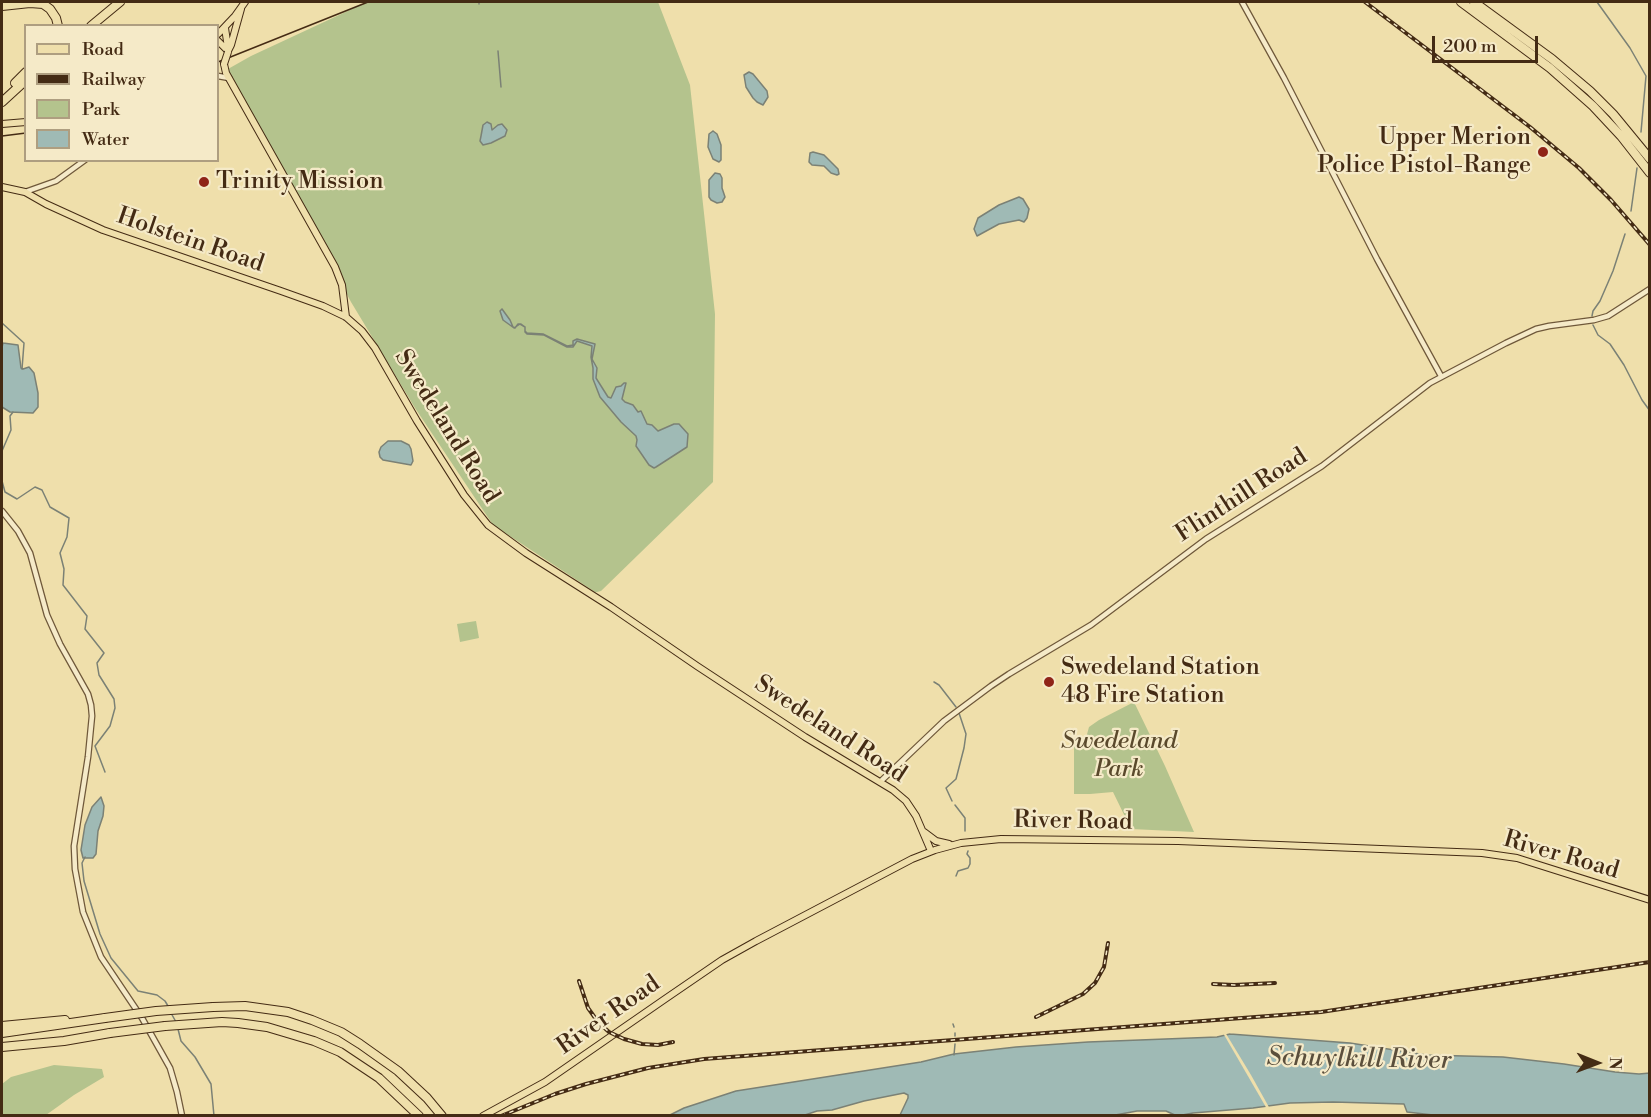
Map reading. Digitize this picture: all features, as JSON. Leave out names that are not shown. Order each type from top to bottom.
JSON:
[{"type":"highway","points":[[2,5],[13,2]]},
{"type":"highway","points":[[87,24],[113,2]]},
{"type":"highway","points":[[93,24],[120,2]]},
{"type":"highway","points":[[1461,2],[1535,56],[1579,93],[1621,136],[1650,173]]},
{"type":"highway","points":[[1474,2],[1552,58],[1578,80],[1613,114],[1650,159]]},
{"type":"highway","points":[[2,5],[43,4],[50,9],[58,24]]},
{"type":"highway","points":[[2,94],[24,75]]},
{"type":"highway","points":[[2,102],[24,82]]},
{"type":"highway","points":[[2,1034],[156,1011],[213,1007],[245,1006],[301,1016],[341,1032],[387,1063],[442,1116]]},
{"type":"highway","points":[[2,1026],[105,1018]]},
{"type":"highway","points":[[2,1052],[153,1028],[222,1022],[267,1027],[305,1038],[340,1052],[379,1078],[419,1116]]},
{"type":"highway","points":[[2,1047],[64,1041]]},
{"type":"main road","points":[[244,2],[224,70],[335,267],[342,285],[346,317]]},
{"type":"main road","points":[[219,33],[241,9]]},
{"type":"main road","points":[[225,28],[230,32],[232,39]]},
{"type":"main road","points":[[225,28],[228,51]]},
{"type":"main road","points":[[219,42],[228,51]]},
{"type":"main road","points":[[2,124],[24,122]]},
{"type":"main road","name":"Holstein Road","points":[[2,187],[25,192],[103,230],[323,306],[346,317]]},
{"type":"main road","name":"Swedeland Road","points":[[346,317],[362,331],[375,348],[417,421],[464,495],[488,525],[526,553],[611,607],[697,666],[898,794],[910,806],[931,851]]},
{"type":"main road","points":[[923,831],[933,840],[953,844]]},
{"type":"main road","name":"River Road","points":[[483,1116],[554,1077],[722,960],[912,859],[953,844],[993,839],[1147,841],[1454,852],[1511,857],[1650,900]]},
{"type":"street","points":[[1242,2],[1441,376]]},
{"type":"street","points":[[219,72],[224,65]]},
{"type":"street","points":[[219,74],[229,78]]},
{"type":"street","points":[[25,192],[56,181],[82,162]]},
{"type":"street","name":"Flinthill Road","points":[[880,782],[944,721],[991,686],[1091,625],[1212,534],[1322,466],[1441,376],[1536,329],[1608,316],[1650,289]]},
{"type":"street","points":[[2,510],[18,531],[30,553],[47,615],[60,644],[88,694],[91,705],[88,758],[74,846],[75,869],[83,912],[100,957],[142,1018],[170,1068],[182,1116]]},
{"type":"green space","points":[[367,2],[658,2],[690,85],[715,314],[713,482],[601,591],[595,592],[493,525],[415,408],[351,302],[228,69]]},
{"type":"green space","points":[[476,621],[479,638],[460,642],[457,624]]},
{"type":"green space","name":"Swedeland Park","points":[[1134,702],[1194,832],[1131,829],[1113,792],[1074,794],[1074,745],[1086,738],[1089,727]]},
{"type":"green space","points":[[54,1065],[102,1069],[104,1077],[46,1115],[2,1115],[2,1084],[11,1077]]},
{"type":"water","points":[[749,72],[767,91],[768,97],[763,105],[753,98],[746,87],[744,75]]},
{"type":"water","points":[[487,122],[491,124],[492,130],[502,124],[507,130],[505,136],[483,145],[480,141],[483,125]]},
{"type":"water","points":[[713,131],[717,134],[721,145],[719,162],[713,159],[708,147],[709,134]]},
{"type":"water","points":[[810,153],[824,155],[838,169],[839,174],[831,173],[824,166],[812,165],[809,162]]},
{"type":"water","points":[[715,173],[720,174],[722,178],[725,197],[722,202],[717,203],[709,197],[709,180]]},
{"type":"water","points":[[1019,197],[1029,209],[1024,222],[1019,220],[999,224],[977,236],[974,229],[978,218],[999,205]]},
{"type":"water","points":[[502,309],[514,328],[503,320],[500,311]]},
{"type":"water","points":[[525,331],[543,334],[567,346],[573,345],[573,341],[577,339],[595,344],[592,359],[597,368],[596,378],[608,397],[611,398],[616,387],[626,383],[622,399],[633,405],[638,412],[641,411],[647,424],[652,425],[658,431],[679,424],[688,434],[687,447],[654,468],[649,465],[636,446],[636,436],[600,397],[593,379],[591,357],[592,346],[577,341],[573,347],[567,347],[544,335],[527,334]]},
{"type":"water","points":[[3,343],[18,345],[21,368],[29,367],[34,373],[38,407],[33,413],[10,412],[2,407]]},
{"type":"water","points":[[388,441],[401,441],[409,445],[413,461],[411,465],[383,460],[380,457],[381,447]]},
{"type":"water","points":[[101,797],[104,806],[98,831],[96,854],[93,858],[83,858],[81,850],[85,825],[92,807]]},
{"type":"water","name":"Schuylkill River","points":[[1230,1034],[1350,1043],[1426,1055],[1503,1057],[1615,1072],[1650,1073],[1649,1116],[1433,1115],[1407,1112],[1404,1104],[1333,1102],[1290,1103],[1177,1116],[1166,1111],[1137,1111],[1110,1116],[900,1115],[908,1098],[908,1095],[904,1093],[805,1115],[668,1116],[684,1108],[736,1091],[921,1062],[954,1054],[1016,1047],[1217,1037]]},
{"type":"pier","points":[[1225,1032],[1270,1109],[1267,1109],[1223,1033]]},
{"type":"waterway","points":[[1597,2],[1630,48],[1646,76],[1641,132]]},
{"type":"waterway","points":[[498,51],[501,87]]},
{"type":"waterway","points":[[1631,211],[1637,168]]},
{"type":"waterway","points":[[1592,316],[1613,271],[1625,234]]},
{"type":"waterway","points":[[2,323],[24,343],[22,369]]},
{"type":"waterway","points":[[1593,325],[1598,335],[1610,344],[1624,365],[1650,411]]},
{"type":"waterway","points":[[2,451],[11,430],[10,416],[13,412]]},
{"type":"waterway","points":[[2,481],[5,492],[17,499],[35,487],[42,490],[50,507],[69,518],[67,537],[60,553],[64,569],[63,585],[87,616],[85,629],[104,653],[97,663],[99,675],[114,699],[115,708],[110,726],[95,746],[105,772]]},
{"type":"waterway","points":[[934,682],[956,707]]},
{"type":"waterway","points":[[952,801],[946,788],[956,779],[966,734],[959,713]]},
{"type":"waterway","points":[[955,805],[965,818],[965,831]]},
{"type":"waterway","points":[[956,876],[958,871],[968,868],[970,864],[968,851]]},
{"type":"waterway","points":[[85,857],[82,863],[84,881],[100,934],[111,958],[138,991],[157,995],[168,1006]]},
{"type":"waterway","points":[[171,1013],[176,1022]]},
{"type":"waterway","points":[[178,1029],[181,1041],[195,1057],[211,1084],[214,1116]]},
{"type":"waterway","points":[[954,1055],[955,1044]]},
{"type":"tram line","points":[[219,62],[368,2]]},
{"type":"tram line","points":[[2,136],[24,133]]},
{"type":"railway","points":[[1365,2],[1530,127],[1579,168],[1611,200],[1650,245]]},
{"type":"railway","points":[[1036,1017],[1083,994],[1095,983],[1104,967],[1108,943]]},
{"type":"railway","points":[[501,1116],[586,1084],[648,1068],[704,1059],[1321,1012],[1650,962]]},
{"type":"railway","points":[[579,981],[588,1008],[609,1032],[642,1044],[658,1045],[673,1042]]},
{"type":"railway","points":[[1213,984],[1275,983]]},
{"type":"railway","points":[[1311,1116],[1354,1116]]},
{"type":"place","name":"Upper Merion Police Pistol-Range","points":[[1543,152]]},
{"type":"place","name":"Trinity Mission","points":[[204,182]]},
{"type":"place","name":"Swedeland Station 48 Fire Station","points":[[1049,682]]}]
